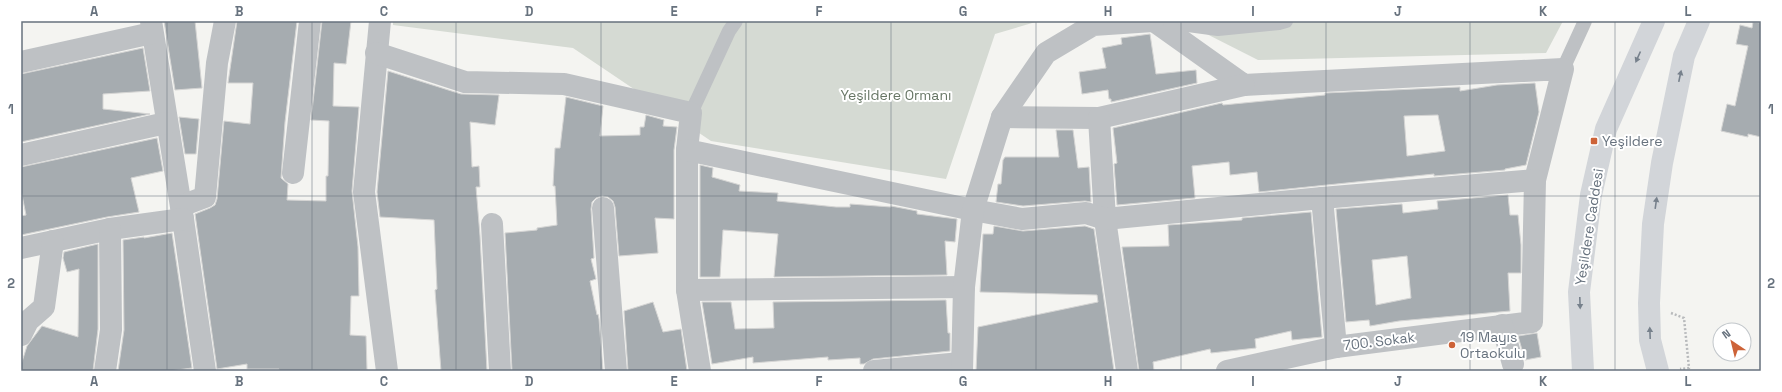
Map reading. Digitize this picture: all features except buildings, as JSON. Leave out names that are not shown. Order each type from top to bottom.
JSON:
[{"type":"highway","name":"Yeşildere Caddesi","points":[[1582,371],[1579,292],[1591,195],[1606,129],[1654,21]]},
{"type":"highway","points":[[1658,371],[1650,340],[1649,303],[1653,224],[1662,163],[1684,56],[1699,21]]},
{"type":"street","points":[[21,248],[182,212],[205,197],[217,63],[225,21]]},
{"type":"street","points":[[293,173],[310,21]]},
{"type":"street","points":[[380,21],[364,192],[387,371]]},
{"type":"street","points":[[874,371],[962,367],[964,287],[973,210],[1002,116],[1046,54],[1093,25],[1154,21],[1244,85]]},
{"type":"street","points":[[21,62],[151,27],[182,212],[205,371]]},
{"type":"street","points":[[376,53],[465,82],[564,84],[692,113],[687,150],[687,290],[700,371]]},
{"type":"street","points":[[687,150],[1022,219],[1086,213],[1105,219],[1322,198],[1535,180],[1563,69],[1244,85],[1099,118],[1002,116]]},
{"type":"street","points":[[1099,118],[1105,219],[1127,371]]},
{"type":"street","points":[[21,155],[166,123]]},
{"type":"street","name":"700. Sokak","points":[[1228,371],[1336,347],[1532,322],[1535,180]]},
{"type":"street","points":[[1322,198],[1336,347]]},
{"type":"street","points":[[603,208],[616,371]]},
{"type":"street","points":[[492,224],[500,371]]},
{"type":"street","points":[[105,371],[111,330],[110,229]]},
{"type":"street","points":[[21,335],[28,321],[44,307],[53,241]]},
{"type":"street","points":[[687,290],[964,287]]},
{"type":"street","points":[[1502,325],[1513,364]]},
{"type":"lane","points":[[692,113],[729,31],[736,21]]},
{"type":"lane","points":[[1154,21],[1218,29],[1286,21]]},
{"type":"lane","points":[[1563,69],[1586,21]]},
{"type":"path","points":[[1684,318],[1689,368]]},
{"type":"green space","name":"Yeşildere Ormanı","points":[[393,21],[1039,21],[995,34],[946,179],[711,141],[573,48],[393,25]]},
{"type":"green space","points":[[1181,21],[1563,21],[1546,53],[1258,60]]},
{"type":"place","name":"Yeşildere","points":[[1594,141]]},
{"type":"place","name":"19 Mayıs Ortaokulu","points":[[1452,345]]}]
